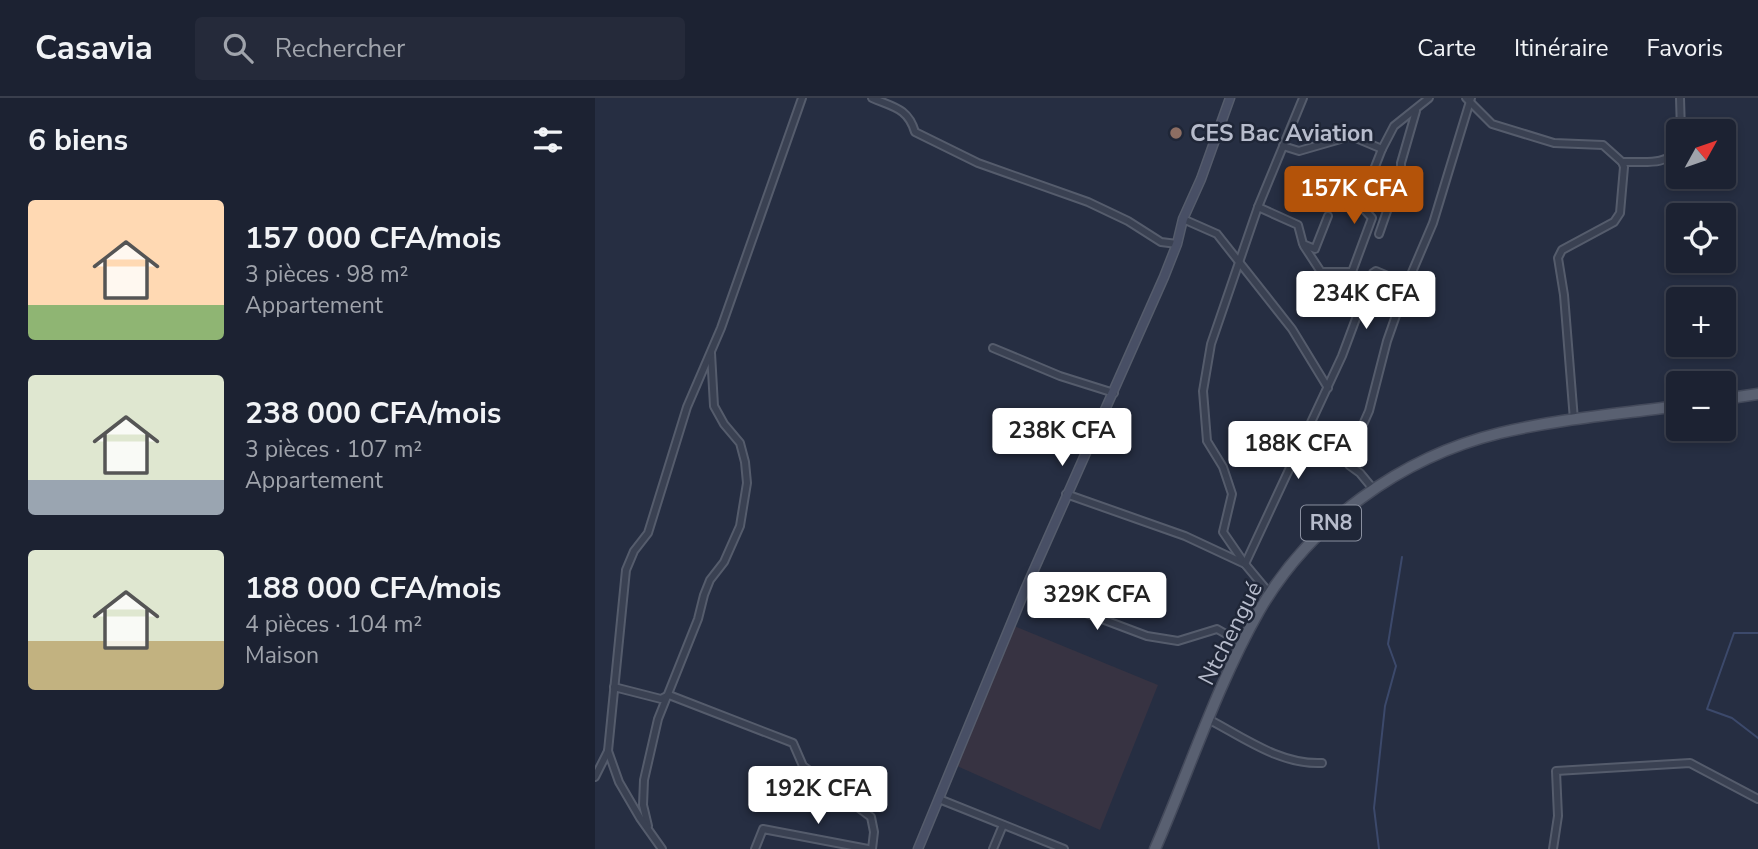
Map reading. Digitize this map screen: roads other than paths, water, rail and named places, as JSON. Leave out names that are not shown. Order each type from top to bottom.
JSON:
[{"type":"main road","points":[[1736,397],[1758,394]]},
{"type":"main road","name":"Ntchengué","points":[[1155,849],[1242,643],[1270,593],[1326,527],[1374,489],[1415,465],[1472,442],[1518,430],[1666,408]]},
{"type":"street","points":[[595,777],[608,751],[626,570],[634,551],[648,533],[687,407],[711,351],[802,98]]},
{"type":"street","points":[[872,98],[907,114],[912,120],[915,132],[978,163],[1088,202],[1128,221],[1161,242],[1177,244]]},
{"type":"street","points":[[918,849],[1066,494],[1114,393],[1177,244],[1183,219],[1201,179],[1230,98]]},
{"type":"street","points":[[1270,593],[1245,564],[1223,532],[1232,494],[1223,467],[1207,440],[1203,391],[1211,344],[1258,207],[1303,98]]},
{"type":"street","points":[[1359,310],[1352,272],[1372,218],[1360,205],[1394,126],[1429,98]]},
{"type":"street","points":[[1469,98],[1492,124],[1554,143],[1603,145],[1624,167],[1618,218],[1562,250],[1557,258],[1564,295],[1574,421]]},
{"type":"street","points":[[1374,489],[1349,465],[1349,456],[1369,411],[1387,341],[1407,284],[1433,223],[1469,98]]},
{"type":"street","points":[[1680,98],[1681,119]]},
{"type":"street","points":[[1379,234],[1401,171],[1417,109]]},
{"type":"street","points":[[1283,146],[1299,151],[1351,136],[1382,149]]},
{"type":"street","points":[[1622,162],[1666,160]]},
{"type":"street","points":[[1258,207],[1298,225],[1303,244],[1321,272],[1352,272]]},
{"type":"street","points":[[1303,244],[1315,249],[1328,216]]},
{"type":"street","points":[[1183,219],[1217,234],[1292,330],[1328,388]]},
{"type":"street","points":[[1245,564],[1328,388],[1373,273],[1376,271],[1407,284]]},
{"type":"street","points":[[993,348],[1060,376],[1114,393]]},
{"type":"street","points":[[650,832],[643,805],[644,780],[658,719],[698,619],[704,594],[710,580],[724,562],[740,526],[747,483],[740,443],[723,424],[714,406],[711,351]]},
{"type":"street","points":[[1066,494],[1185,536],[1245,564]]},
{"type":"street","points":[[1025,590],[1147,636],[1178,640],[1217,629],[1242,643]]},
{"type":"street","points":[[614,687],[661,699],[669,695],[793,743],[803,766],[871,817],[874,832],[870,849],[763,829],[755,849]]},
{"type":"street","points":[[1210,720],[1262,749],[1288,758],[1322,762]]},
{"type":"street","points":[[608,751],[619,782],[662,849]]},
{"type":"street","points":[[1553,849],[1557,816],[1556,771],[1690,763],[1758,799]]},
{"type":"street","points":[[939,799],[1064,849]]},
{"type":"street","points":[[993,849],[1003,825]]},
{"type":"street","points":[[1042,849],[1045,841]]},
{"type":"waterway","points":[[1379,849],[1374,808],[1385,706],[1396,666],[1388,644],[1402,557]]},
{"type":"waterway","points":[[1758,633],[1734,633],[1707,709],[1732,718],[1758,738]]},
{"type":"place","name":"CES Bac Aviation","points":[[1176,133]]}]
